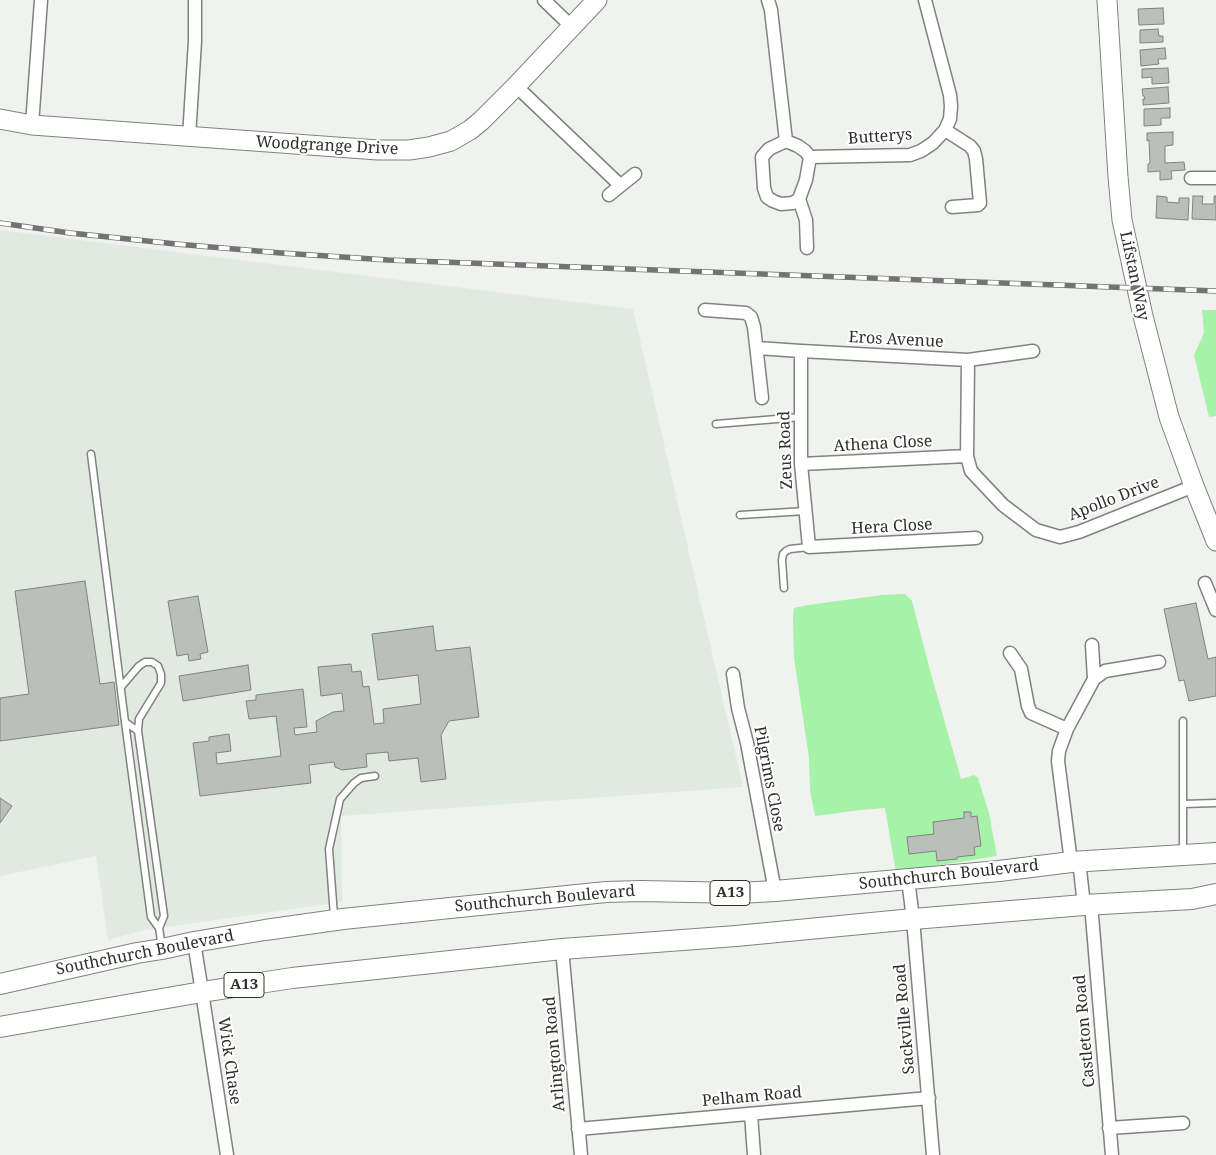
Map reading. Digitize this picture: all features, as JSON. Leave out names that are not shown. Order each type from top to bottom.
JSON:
[{"type":"main road","name":"Southchurch Boulevard","points":[[0,984],[137,952],[334,920],[606,892],[641,890],[739,893],[775,891],[999,871],[1075,862],[1216,853]]},
{"type":"main road","name":"A13","points":[[0,1027],[292,978],[562,949],[736,936],[1087,905],[1192,899],[1216,894]]},
{"type":"street","points":[[32,125],[41,0]]},
{"type":"street","points":[[189,137],[195,41],[195,0]]},
{"type":"street","points":[[544,0],[572,27]]},
{"type":"street","name":"Woodgrange Drive","points":[[0,119],[32,125],[378,150],[409,150],[429,147],[451,141],[481,121],[597,0]]},
{"type":"street","points":[[768,0],[771,10],[786,141]]},
{"type":"street","points":[[925,0],[952,106],[950,119],[945,130],[970,146],[974,151],[976,159],[980,203],[978,205],[952,207]]},
{"type":"street","name":"Lifstan Way","points":[[1107,0],[1122,220],[1143,316],[1169,417],[1216,541]]},
{"type":"street","points":[[516,86],[620,186]]},
{"type":"street","name":"Butterys","points":[[810,157],[910,155],[921,151],[933,143],[945,130]]},
{"type":"street","points":[[786,141],[798,146],[810,157],[806,180],[799,199],[793,203],[781,204],[767,197],[764,188],[762,157],[769,149],[786,141]]},
{"type":"street","points":[[609,195],[635,174]]},
{"type":"street","points":[[1190,178],[1216,178]]},
{"type":"street","points":[[799,199],[806,220],[807,248]]},
{"type":"street","points":[[705,310],[746,312],[751,317],[757,348],[762,398]]},
{"type":"street","name":"Eros Avenue","points":[[757,348],[968,360],[1033,351]]},
{"type":"street","name":"Zeus Road","points":[[801,351],[801,464],[809,548]]},
{"type":"street","name":"Apollo Drive","points":[[968,360],[967,456],[971,471],[1003,504],[1036,530],[1060,537],[1079,532],[1194,486]]},
{"type":"street","name":"Athena Close","points":[[801,464],[967,456]]},
{"type":"street","name":"Hera Close","points":[[809,548],[976,538]]},
{"type":"street","points":[[1205,584],[1216,610]]},
{"type":"street","points":[[1092,645],[1094,679]]},
{"type":"street","points":[[1010,653],[1022,669],[1028,706],[1031,713],[1067,729]]},
{"type":"street","points":[[1094,679],[1105,671],[1159,662]]},
{"type":"street","name":"Pilgrims Close","points":[[733,674],[738,708],[747,742],[775,891]]},
{"type":"street","name":"Castleton Road","points":[[1094,679],[1067,729],[1059,750],[1058,761],[1075,862],[1087,905],[1112,1155]]},
{"type":"street","name":"Sackville Road","points":[[908,879],[933,1155]]},
{"type":"street","name":"Wick Chase","points":[[194,942],[227,1155]]},
{"type":"street","name":"Arlington Road","points":[[562,949],[581,1155]]},
{"type":"street","name":"Pelham Road","points":[[578,1129],[929,1098]]},
{"type":"street","points":[[751,1114],[754,1155]]},
{"type":"street","points":[[1109,1128],[1183,1123]]},
{"type":"lane","points":[[716,424],[801,417]]},
{"type":"lane","points":[[91,454],[151,917],[159,928],[162,949]]},
{"type":"lane","points":[[740,515],[806,511]]},
{"type":"lane","points":[[784,588],[783,554],[790,549],[809,548]]},
{"type":"lane","points":[[121,687],[139,666],[145,662],[152,662],[158,666],[161,682],[139,719],[138,731],[164,916],[159,928]]},
{"type":"lane","points":[[1183,855],[1184,721]]},
{"type":"lane","points":[[125,722],[138,731]]},
{"type":"lane","points":[[334,920],[329,849],[340,799],[361,778],[375,776]]},
{"type":"lane","points":[[1183,804],[1216,803]]},
{"type":"shaded area","points":[[0,230],[633,309],[743,787],[341,816],[342,902],[145,930],[108,940],[96,856],[0,876]]},
{"type":"green space","points":[[1202,310],[1216,310],[1216,416],[1209,417],[1194,355],[1204,333]]},
{"type":"green space","points":[[905,594],[912,601],[961,779],[974,775],[978,778],[989,813],[997,856],[896,872],[885,808],[815,816],[810,790],[809,758],[794,658],[793,617],[794,608],[808,605],[882,595]]},
{"type":"building","points":[[1163,8],[1164,24],[1139,25],[1138,9]]},
{"type":"building","points":[[1158,29],[1159,36],[1163,36],[1163,42],[1140,43],[1140,30]]},
{"type":"building","points":[[1165,48],[1166,59],[1158,59],[1159,64],[1141,66],[1140,50]]},
{"type":"building","points":[[1168,68],[1169,83],[1152,84],[1152,77],[1142,78],[1142,69]]},
{"type":"building","points":[[1168,87],[1169,103],[1143,105],[1143,99],[1145,99],[1142,89]]},
{"type":"building","points":[[1170,108],[1170,118],[1161,118],[1161,125],[1144,126],[1144,109]]},
{"type":"building","points":[[1173,132],[1173,145],[1165,146],[1165,163],[1184,162],[1185,170],[1171,171],[1172,179],[1160,180],[1160,171],[1148,172],[1148,164],[1150,163],[1147,133]]},
{"type":"building","points":[[1157,196],[1167,197],[1167,202],[1179,203],[1179,198],[1189,198],[1188,220],[1156,218]]},
{"type":"building","points":[[1193,196],[1203,196],[1202,204],[1214,204],[1214,196],[1216,196],[1216,220],[1192,219]]},
{"type":"building","points":[[85,581],[100,684],[114,682],[119,725],[0,741],[0,698],[29,694],[15,591]]},
{"type":"building","points":[[198,596],[208,652],[200,654],[201,659],[189,661],[188,654],[177,656],[168,601]]},
{"type":"building","points":[[1196,603],[1208,659],[1216,657],[1216,696],[1189,701],[1184,680],[1179,681],[1164,609]]},
{"type":"building","points":[[433,626],[436,651],[470,647],[479,717],[449,721],[441,735],[446,779],[421,782],[418,758],[389,761],[388,752],[366,754],[367,767],[342,770],[335,767],[334,762],[309,765],[311,783],[200,796],[193,743],[209,741],[209,737],[229,734],[231,751],[216,753],[217,764],[281,756],[276,716],[249,719],[246,701],[256,700],[256,695],[303,689],[307,727],[294,728],[295,735],[317,732],[316,721],[333,712],[344,711],[342,693],[321,696],[318,667],[351,664],[352,672],[361,671],[363,687],[369,686],[374,724],[384,723],[383,709],[421,704],[418,675],[378,680],[372,634]]},
{"type":"building","points":[[248,665],[251,690],[183,701],[179,676]]},
{"type":"building","points":[[0,798],[12,806],[0,823]]},
{"type":"building","points":[[964,812],[971,812],[971,817],[977,816],[981,846],[974,847],[975,855],[937,861],[936,851],[909,854],[907,837],[934,834],[933,822],[964,818]]},
{"type":"railway","points":[[0,223],[70,233],[176,244],[388,260],[1216,291]]}]
